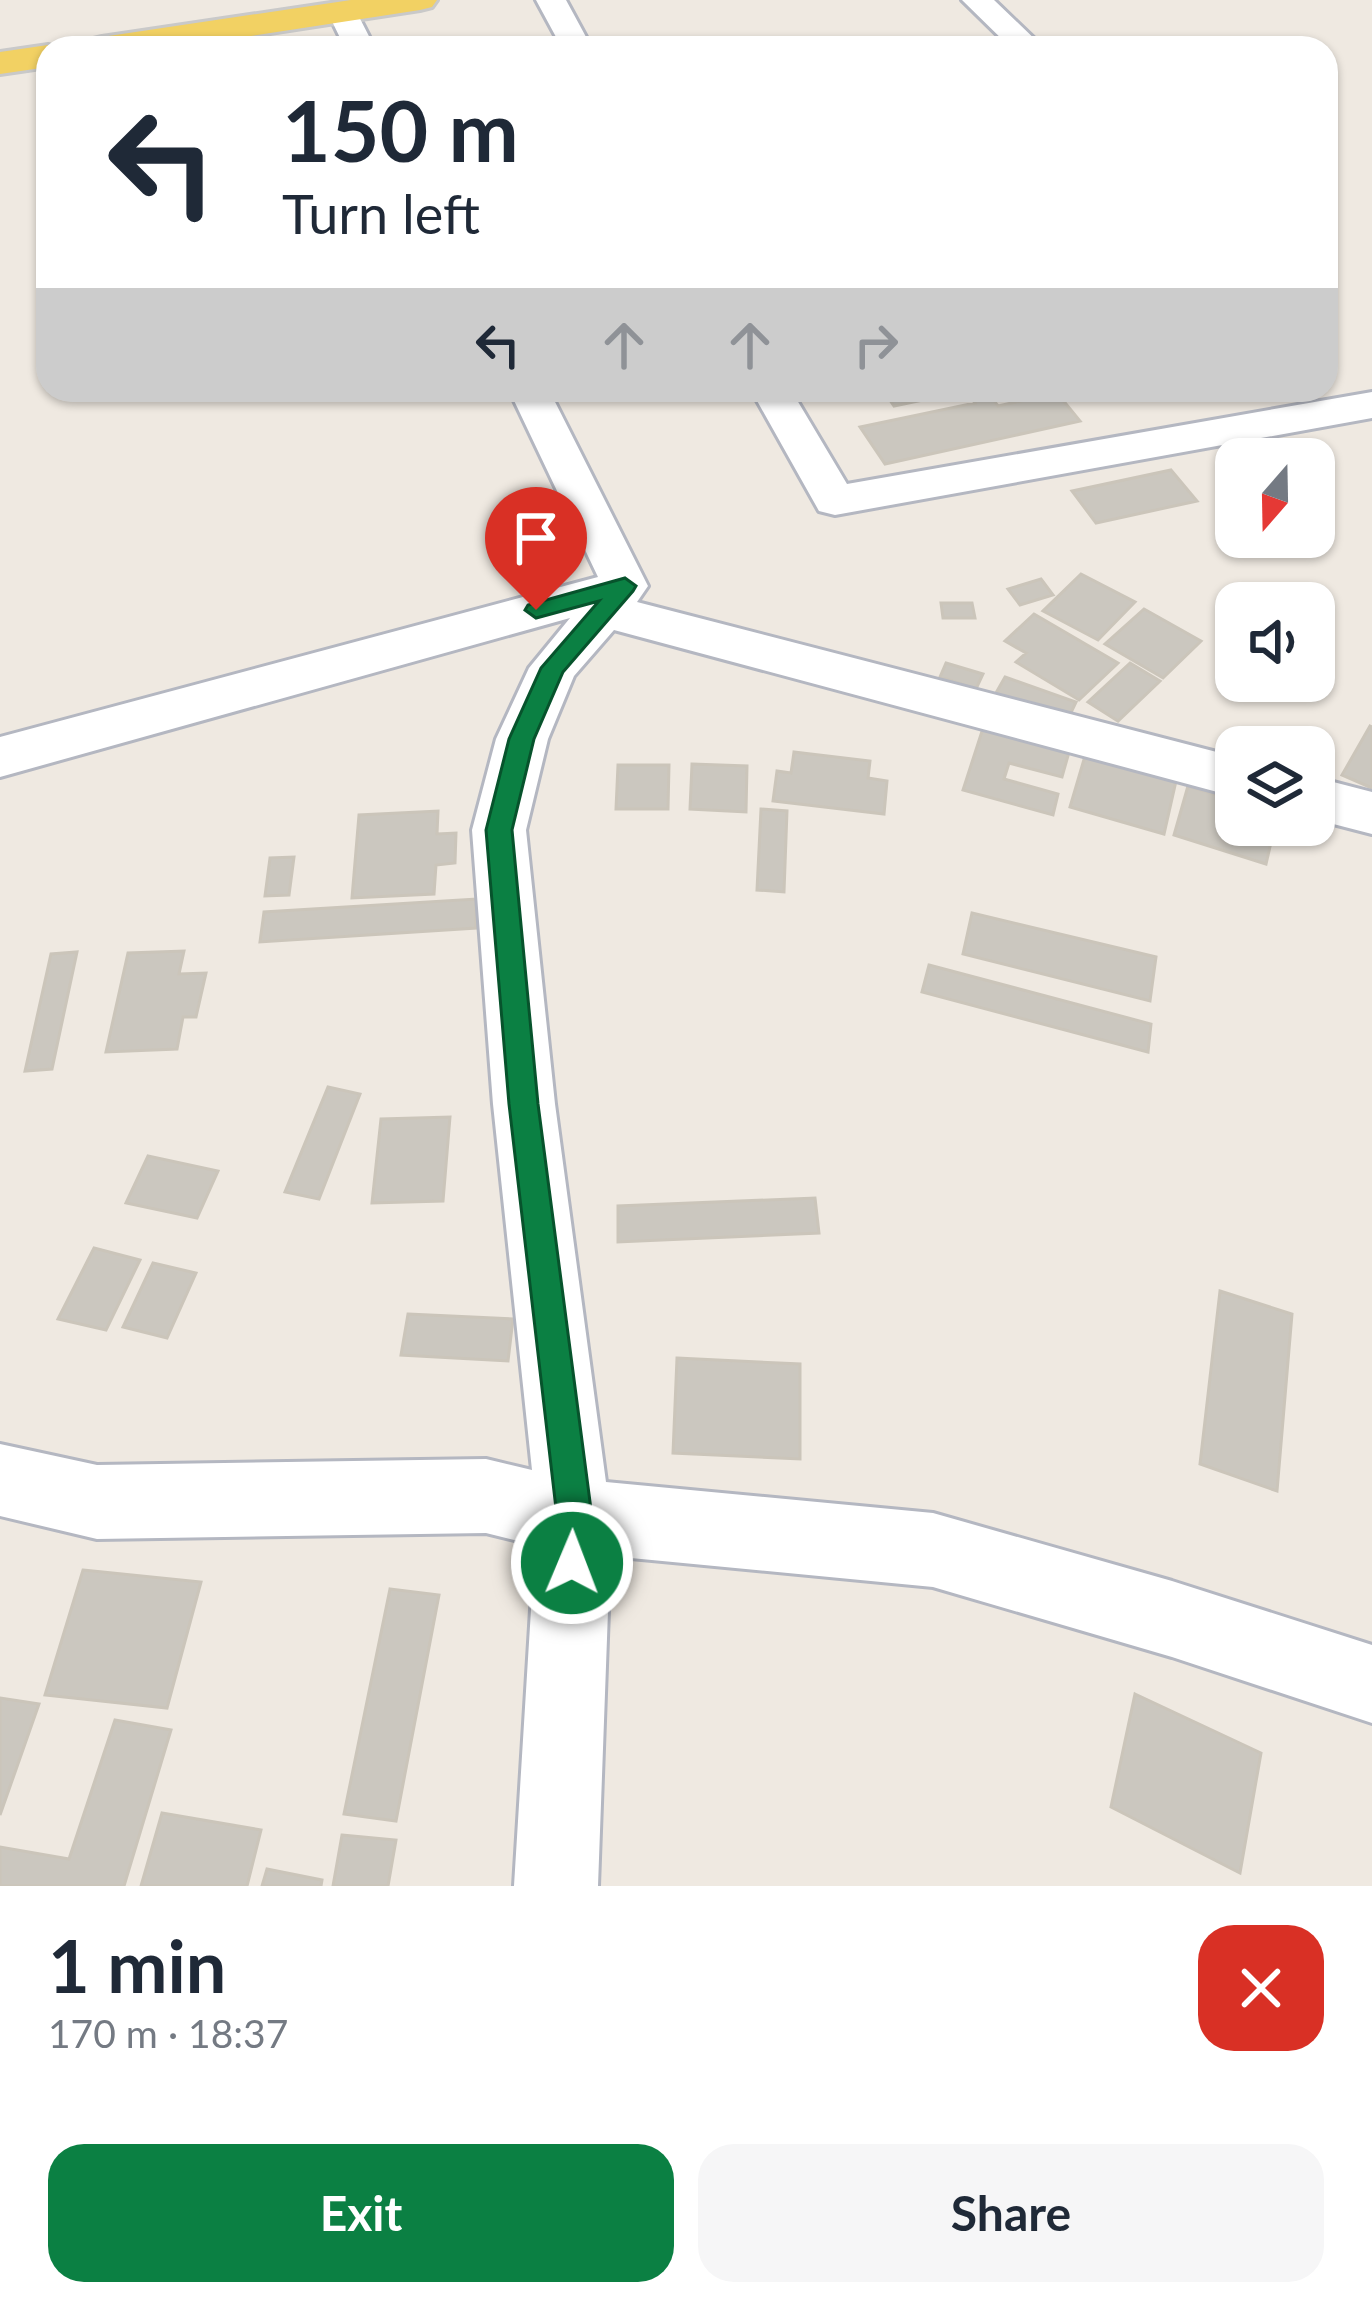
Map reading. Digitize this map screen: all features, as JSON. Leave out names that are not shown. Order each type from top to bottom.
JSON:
[{"type":"main road","points":[[180,36],[420,0]]},
{"type":"main road","points":[[0,63],[36,58]]},
{"type":"street","points":[[551,0],[570,36]]},
{"type":"street","points":[[977,0],[1017,36]]},
{"type":"street","points":[[342,11],[354,36]]},
{"type":"street","points":[[534,402],[616,598]]},
{"type":"street","points":[[778,402],[835,501],[1372,405]]},
{"type":"street","points":[[556,1886],[574,1517],[524,1104],[499,830],[522,739],[553,668],[616,598]]},
{"type":"street","points":[[0,757],[616,598],[1215,771]]},
{"type":"street","points":[[1335,803],[1372,813]]},
{"type":"street","points":[[0,1480],[97,1502],[486,1496],[574,1517],[742,1528],[932,1550],[1172,1619],[1372,1684]]},
{"type":"building","points":[[1064,402],[1080,421],[885,464],[860,427],[975,403]]},
{"type":"building","points":[[1064,402],[1080,421],[885,464],[860,427],[975,403]]},
{"type":"building","points":[[1171,470],[1197,501],[1096,523],[1072,491]]},
{"type":"building","points":[[1081,574],[1135,602],[1098,640],[1043,611]]},
{"type":"building","points":[[1041,579],[1053,595],[1020,605],[1008,589]]},
{"type":"building","points":[[941,603],[972,603],[975,618],[943,618]]},
{"type":"building","points":[[1144,609],[1201,641],[1163,678],[1105,644]]},
{"type":"building","points":[[1034,614],[1118,663],[1079,700],[1016,662],[1026,653],[1005,641]]},
{"type":"building","points":[[946,663],[983,674],[976,689],[940,677]]},
{"type":"building","points":[[1130,663],[1160,681],[1118,721],[1088,702]]},
{"type":"building","points":[[1005,677],[1076,702],[1068,719],[996,693]]},
{"type":"building","points":[[985,722],[1071,745],[1062,777],[1009,763],[1004,779],[1058,794],[1053,815],[963,790]]},
{"type":"building","points":[[1372,727],[1372,788],[1342,775]]},
{"type":"building","points":[[794,752],[870,761],[868,778],[887,781],[884,814],[773,801],[777,771],[791,773]]},
{"type":"building","points":[[1085,756],[1176,781],[1164,834],[1070,807]]},
{"type":"building","points":[[692,764],[747,766],[746,812],[690,809]]},
{"type":"building","points":[[618,765],[669,765],[668,809],[616,809]]},
{"type":"building","points":[[1188,786],[1215,794],[1215,846],[1270,846],[1266,864],[1174,835]]},
{"type":"building","points":[[761,809],[787,811],[784,892],[757,890]]},
{"type":"building","points":[[438,811],[437,834],[456,833],[455,863],[436,865],[434,894],[352,898],[359,815]]},
{"type":"building","points":[[294,857],[289,895],[265,896],[270,858]]},
{"type":"building","points":[[476,899],[476,928],[260,942],[264,912]]},
{"type":"building","points":[[972,913],[1156,957],[1150,1001],[963,954]]},
{"type":"building","points":[[184,951],[179,974],[206,973],[196,1017],[183,1017],[177,1049],[106,1052],[128,953]]},
{"type":"building","points":[[77,952],[52,1069],[25,1071],[51,954]]},
{"type":"building","points":[[929,965],[1151,1024],[1148,1052],[922,992]]},
{"type":"building","points":[[328,1087],[360,1094],[319,1199],[285,1192]]},
{"type":"building","points":[[450,1117],[443,1201],[372,1203],[381,1119]]},
{"type":"building","points":[[148,1156],[218,1171],[197,1218],[126,1203]]},
{"type":"building","points":[[815,1198],[819,1233],[618,1242],[618,1206]]},
{"type":"building","points":[[94,1248],[140,1260],[106,1330],[58,1319]]},
{"type":"building","points":[[153,1263],[196,1273],[167,1338],[123,1327]]},
{"type":"building","points":[[1220,1291],[1292,1314],[1277,1491],[1200,1464]]},
{"type":"building","points":[[408,1314],[513,1319],[508,1361],[401,1355]]},
{"type":"building","points":[[677,1358],[800,1364],[800,1459],[673,1453]]},
{"type":"building","points":[[83,1570],[201,1582],[167,1708],[45,1695]]},
{"type":"building","points":[[390,1589],[439,1595],[396,1821],[344,1814]]},
{"type":"building","points":[[1135,1694],[1261,1753],[1240,1873],[1111,1807]]},
{"type":"building","points":[[0,1698],[39,1704],[0,1815]]},
{"type":"building","points":[[115,1720],[171,1730],[124,1886],[0,1886],[0,1847],[69,1859]]},
{"type":"building","points":[[162,1813],[261,1830],[247,1886],[141,1886]]},
{"type":"building","points":[[342,1835],[396,1840],[388,1886],[333,1886]]},
{"type":"building","points":[[267,1869],[322,1880],[321,1886],[262,1886]]},
{"type":"route","points":[[536,610],[625,586],[553,668],[522,739],[499,830],[524,1104],[574,1517],[572,1563]]}]
